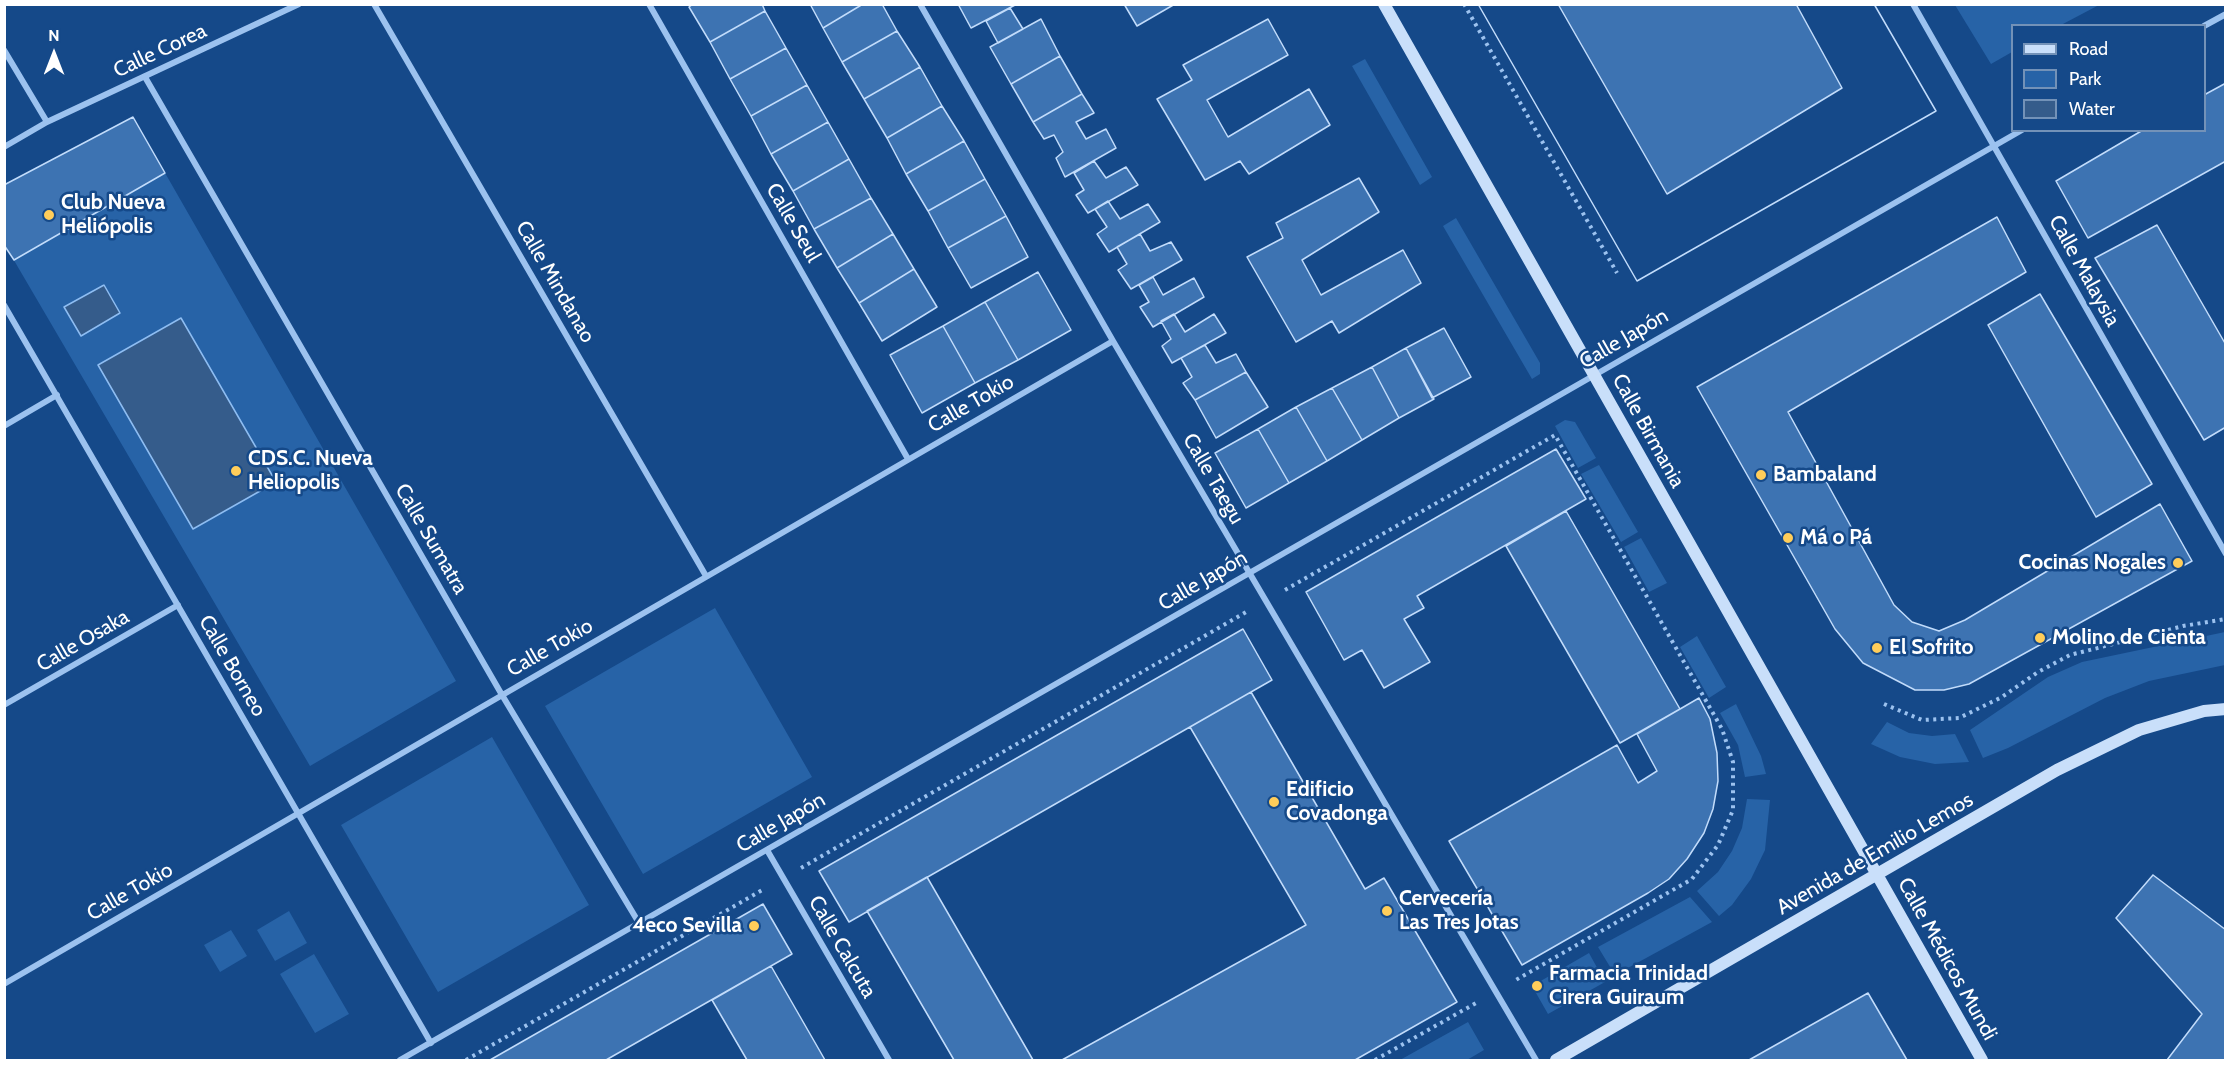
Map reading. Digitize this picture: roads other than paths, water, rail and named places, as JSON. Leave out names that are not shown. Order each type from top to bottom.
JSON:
[{"type":"street","name":"Calle Corea","points":[[4,147],[47,122],[299,4]]},
{"type":"street","name":"Calle Mindanao","points":[[374,4],[706,576]]},
{"type":"street","name":"Calle Seul","points":[[649,4],[908,459]]},
{"type":"street","name":"Calle Taegu","points":[[920,4],[1113,340],[1536,1060]]},
{"type":"street","name":"Calle Birmania","points":[[1384,4],[1878,876]]},
{"type":"street","name":"Calle Malaysia","points":[[1913,4],[2226,554]]},
{"type":"street","points":[[2206,25],[2226,14]]},
{"type":"street","points":[[4,50],[47,122]]},
{"type":"street","name":"Calle Sumatra","points":[[145,76],[502,695],[639,923]]},
{"type":"street","name":"Calle Japón","points":[[400,1060],[2019,132]]},
{"type":"street","name":"Calle Borneo","points":[[4,305],[431,1043]]},
{"type":"street","name":"Calle Tokio","points":[[4,984],[1113,340]]},
{"type":"street","points":[[4,426],[57,395]]},
{"type":"street","name":"Calle Osaka","points":[[4,705],[178,605]]},
{"type":"street","name":"Avenida de Emilio Lemos","points":[[1556,1060],[1878,876],[2057,770],[2139,730],[2204,711],[2226,709]]},
{"type":"street","name":"Calle Calcuta","points":[[767,850],[889,1060]]},
{"type":"street","name":"Calle Médicos Mundi","points":[[1878,876],[1982,1060]]},
{"type":"water","points":[[104,285],[120,313],[81,336],[64,307]]},
{"type":"water","points":[[181,318],[276,482],[193,529],[98,365]]},
{"type":"place","name":"Club Nueva Heliópolis","points":[[49,215]]},
{"type":"place","name":"CDS.C. Nueva Heliopolis","points":[[236,471]]},
{"type":"place","name":"Bambaland","points":[[1761,475]]},
{"type":"place","name":"Má o Pá","points":[[1788,538]]},
{"type":"place","name":"Cocinas Nogales","points":[[2178,563]]},
{"type":"place","name":"Molino de Cienta","points":[[2040,638]]},
{"type":"place","name":"El Sofrito","points":[[1877,648]]},
{"type":"place","name":"Edificio Covadonga","points":[[1274,802]]},
{"type":"place","name":"Cervecería Las Tres Jotas","points":[[1387,911]]},
{"type":"place","name":"4eco Sevilla","points":[[754,926]]},
{"type":"place","name":"Farmacia Trinidad Cirera Guiraum","points":[[1537,986]]}]
